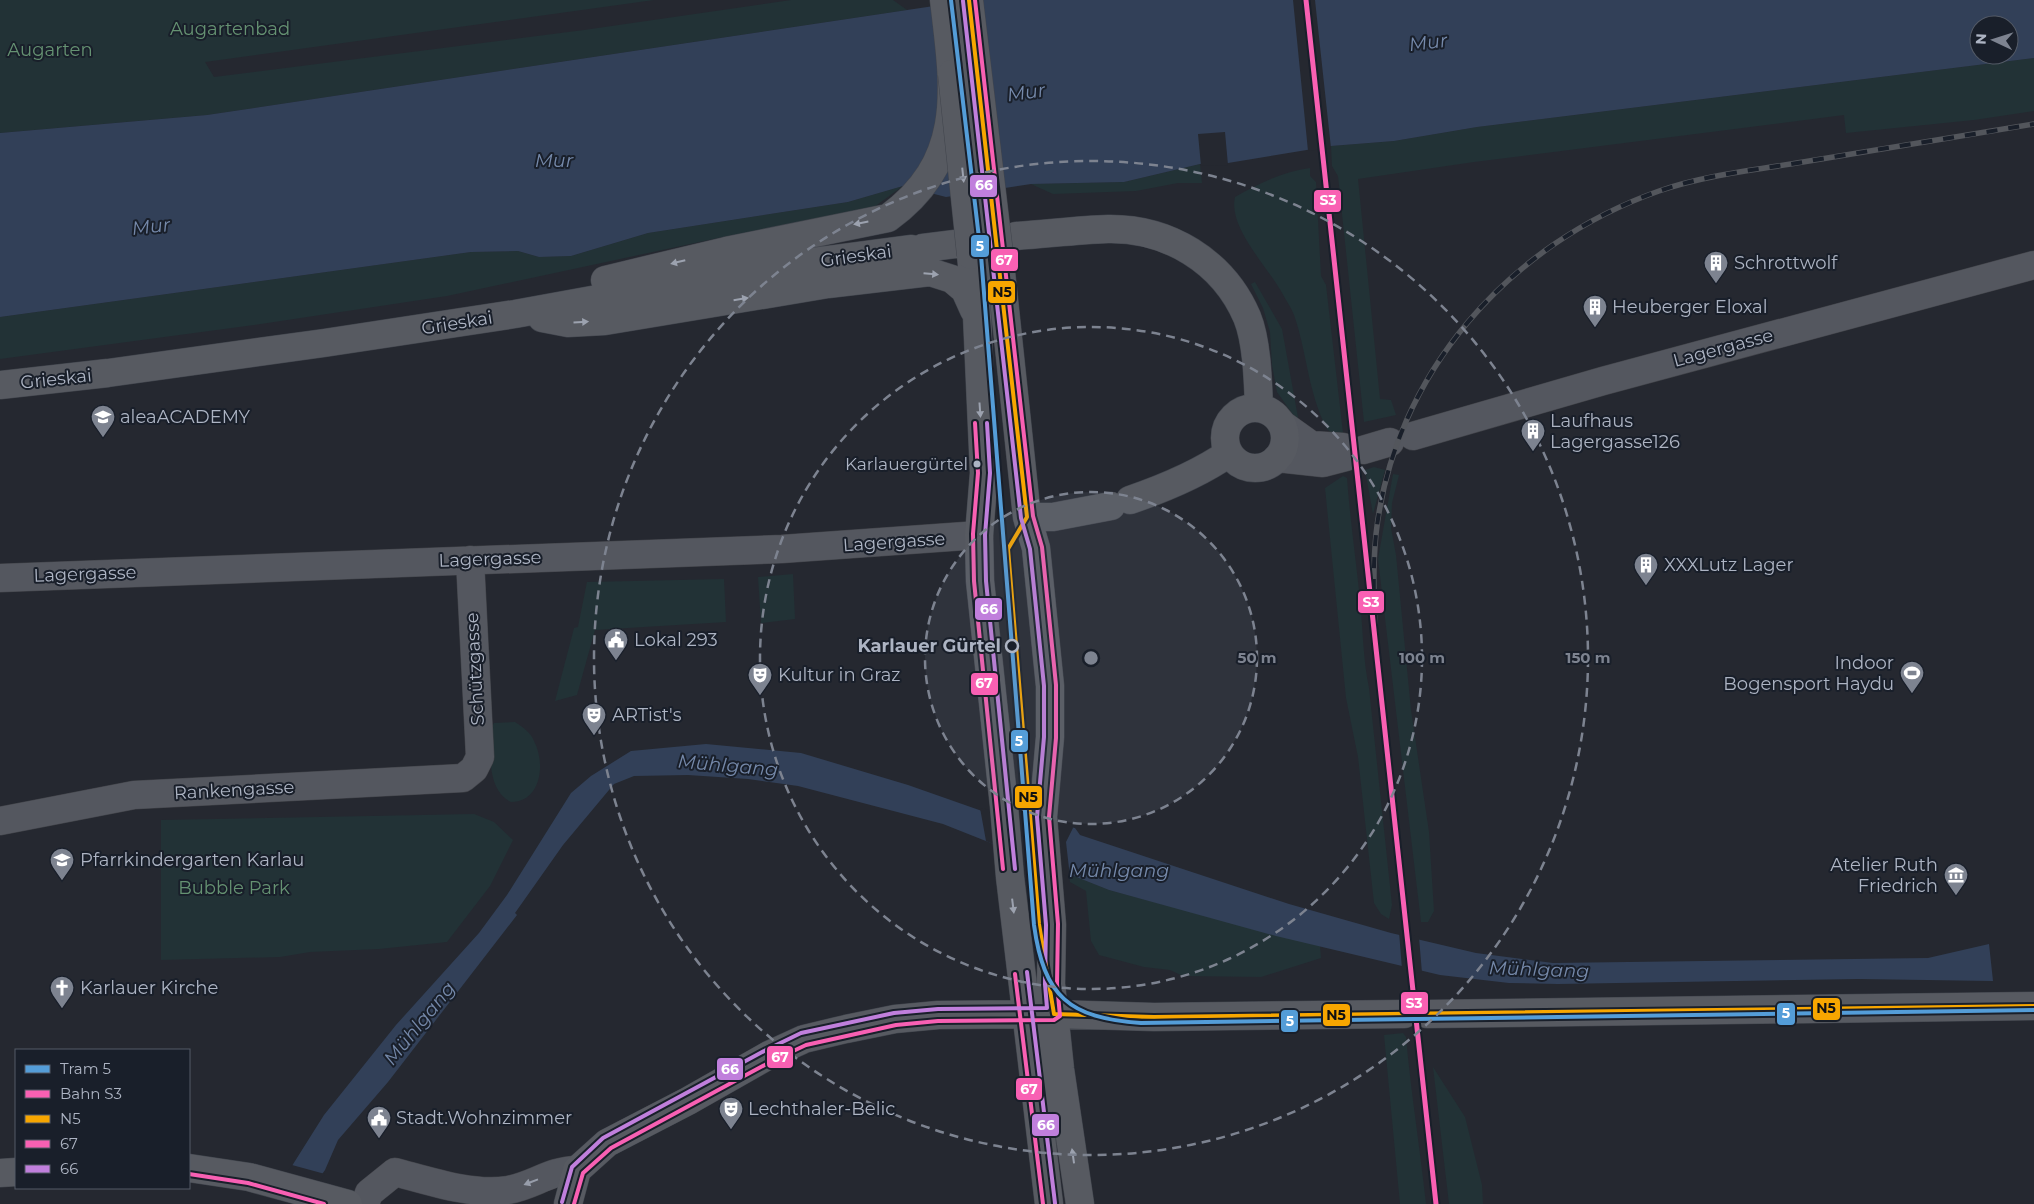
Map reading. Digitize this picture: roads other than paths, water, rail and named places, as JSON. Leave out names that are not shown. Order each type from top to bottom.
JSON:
[{"type":"main road","points":[[944,0],[952,74],[963,250],[977,316],[984,473],[979,535],[981,591],[1008,858],[1049,1204]]},
{"type":"main road","points":[[970,0],[1008,245],[1027,517],[1036,548],[1050,686],[1050,737],[1043,818],[1052,925],[1051,984],[1080,1204]]},
{"type":"main road","points":[[515,314],[549,295],[726,251],[888,218],[905,206],[932,171],[948,136],[952,74]]},
{"type":"main road","points":[[1008,245],[1109,229],[1145,232],[1179,244],[1202,256],[1221,275],[1247,318],[1256,363],[1259,408]]},
{"type":"main road","name":"Grieskai","points":[[0,385],[108,373],[515,314],[768,268],[917,248],[963,250]]},
{"type":"main road","points":[[515,314],[568,322],[605,320],[828,284],[930,272],[952,279],[965,290],[977,316]]},
{"type":"main road","points":[[1259,408],[1273,413],[1283,426],[1284,442],[1277,458],[1268,465],[1255,468],[1238,462],[1229,453],[1225,437],[1230,421],[1242,410],[1259,408]]},
{"type":"main road","points":[[1027,517],[1053,517],[1121,503],[1165,488],[1217,462],[1229,453]]},
{"type":"main road","points":[[568,1204],[577,1170],[613,1140],[688,1101],[769,1055],[804,1039],[896,1019],[938,1015],[1026,1016],[1054,1014],[1154,1017],[2034,1006]]},
{"type":"main road","points":[[190,1168],[249,1177],[348,1204]]},
{"type":"main road","points":[[0,1173],[15,1172]]},
{"type":"street","name":"Lagergasse","points":[[1277,458],[1324,463],[1370,447],[1603,381],[2034,265]]},
{"type":"street","name":"Lagergasse","points":[[1283,426],[1311,445],[1370,447]]},
{"type":"street","name":"Lagergasse","points":[[0,578],[782,549],[979,535]]},
{"type":"street","name":"Schützgasse","points":[[468,775],[477,766],[480,757],[470,560]]},
{"type":"street","name":"Rankengasse","points":[[0,821],[134,795],[456,779],[468,775]]},
{"type":"street","points":[[364,1204],[369,1193],[395,1172],[447,1186],[508,1190],[560,1170],[577,1170]]},
{"type":"water","name":"Mur","points":[[974,0],[2034,0],[2034,58],[2019,60],[2019,15],[1969,15],[1969,65],[1977,65],[1477,127],[1394,141],[1331,146],[1228,163],[1200,164],[1124,182],[1031,184],[946,197],[903,186],[848,202],[648,233],[571,256],[539,257],[518,251],[471,252],[0,317],[0,133],[207,115]]},
{"type":"water","name":"Mühlgang","points":[[706,744],[801,753],[908,785],[982,811],[1075,828],[1080,835],[1289,904],[1391,933],[1476,953],[1553,963],[1928,958],[1989,944],[1993,981],[1859,979],[1558,984],[1509,983],[1440,975],[1276,936],[1109,890],[943,824],[798,786],[748,779],[688,775],[634,776],[614,784],[563,845],[515,913],[517,915],[388,1082],[338,1140],[325,1170],[301,1204],[268,1204],[324,1115],[396,1025],[479,933],[507,895],[571,793],[591,776],[631,751]]},
{"type":"railway","points":[[1377,656],[1374,565],[1376,534],[1387,475],[1407,420],[1434,369],[1468,322],[1508,280],[1554,244],[1605,214],[1676,185],[1730,173],[2034,124]]},
{"type":"tram line","name":"5","points":[[951,0],[981,255],[1034,925],[1045,970],[1053,986],[1064,999],[1078,1009],[1095,1016],[1141,1023],[2034,1010]]},
{"type":"rail line","name":"S3","points":[[1306,0],[1436,1204]]},
{"type":"place","name":"Schrottwolf","points":[[1716,284]]},
{"type":"place","name":"Heuberger Eloxal","points":[[1595,328]]},
{"type":"place","name":"aleaACADEMY","points":[[103,438]]},
{"type":"place","name":"Laufhaus Lagergasse126","points":[[1533,452]]},
{"type":"place","name":"Karlauergürtel","points":[[977,464]]},
{"type":"place","name":"XXXLutz Lager","points":[[1646,586]]},
{"type":"place","name":"Karlauer Gürtel","points":[[1012,646]]},
{"type":"place","name":"Lokal 293","points":[[616,661]]},
{"type":"place","name":"Indoor Bogensport Haydu","points":[[1912,694]]},
{"type":"place","name":"Kultur in Graz","points":[[760,696]]},
{"type":"place","name":"ARTist's","points":[[594,736]]},
{"type":"place","name":"Pfarrkindergarten Karlau","points":[[62,881]]},
{"type":"place","name":"Atelier Ruth Friedrich","points":[[1956,896]]},
{"type":"place","name":"Karlauer Kirche","points":[[62,1009]]},
{"type":"place","name":"Lechthaler-Belic","points":[[731,1130]]},
{"type":"place","name":"Stadt.Wohnzimmer","points":[[379,1139]]},
{"type":"park label","name":"Augartenbad","points":[[230,29]]},
{"type":"park label","name":"Augarten","points":[[50,50]]},
{"type":"park label","name":"Bubble Park","points":[[234,888]]}]
